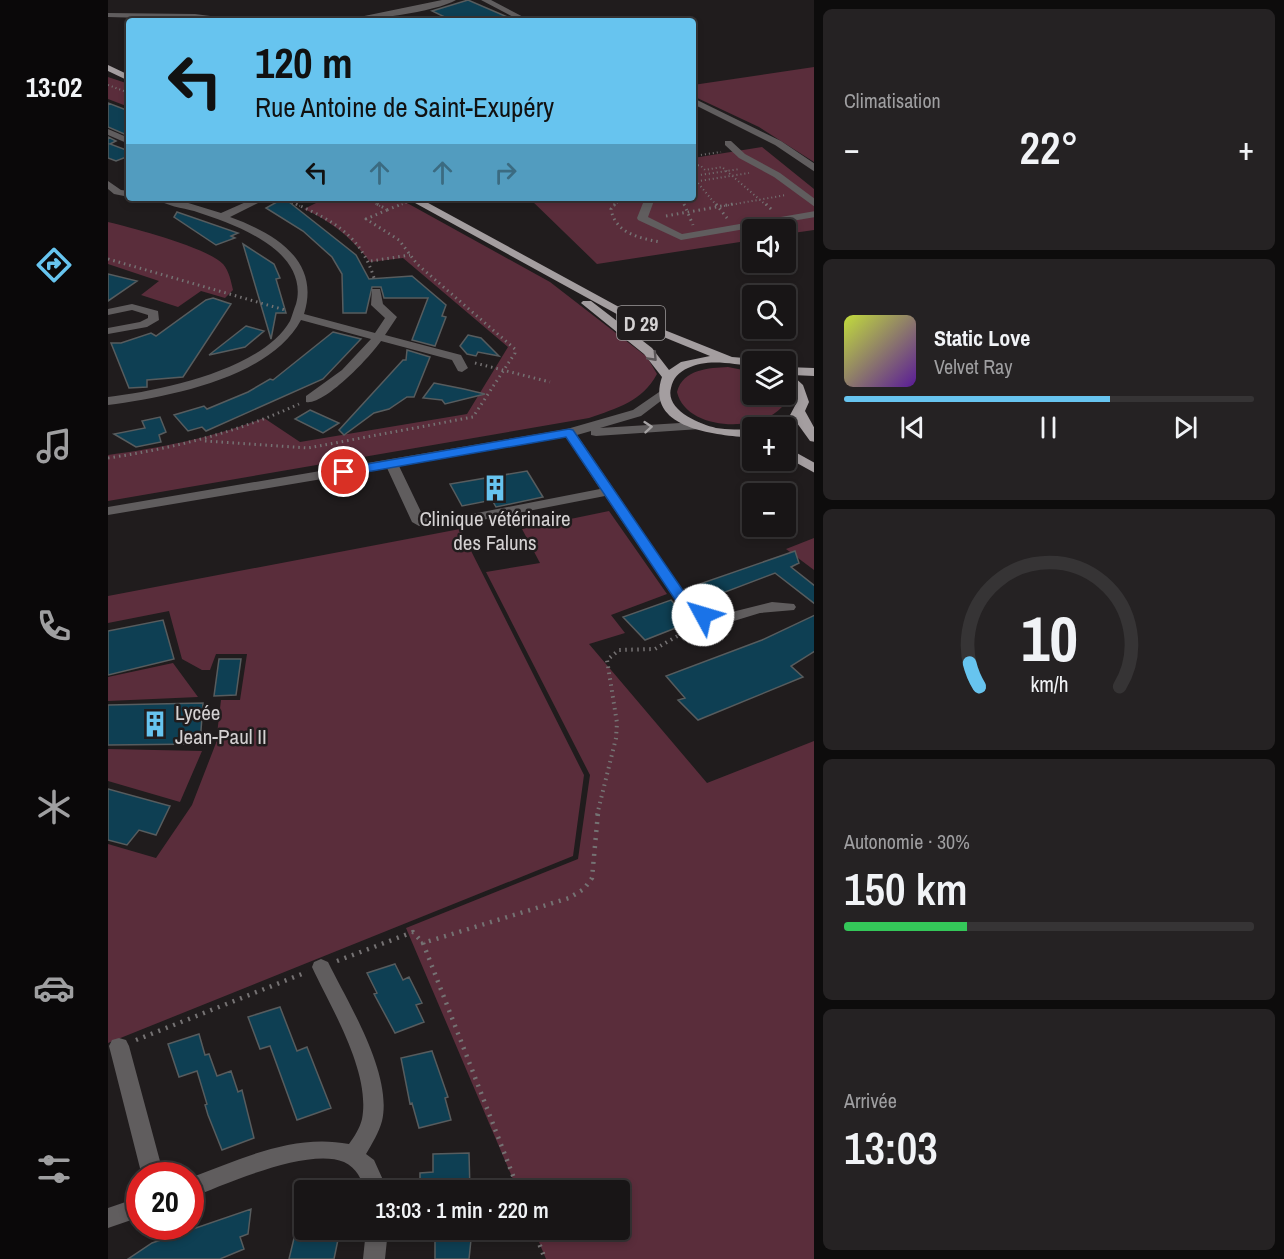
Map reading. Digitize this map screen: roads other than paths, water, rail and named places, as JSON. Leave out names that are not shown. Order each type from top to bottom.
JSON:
[{"type":"main road","points":[[108,70],[126,77]]},
{"type":"main road","name":"D 29","points":[[417,201],[559,280],[674,339],[727,358]]},
{"type":"main road","name":"D 29","points":[[559,280],[648,351],[668,376]]},
{"type":"main road","points":[[742,360],[727,358],[697,361],[675,370],[662,385],[662,394],[672,412],[696,426],[742,434]]},
{"type":"main road","points":[[796,373],[814,372]]},
{"type":"main road","points":[[796,384],[806,403],[802,421],[814,438]]},
{"type":"main road","points":[[791,417],[806,403]]},
{"type":"main road","points":[[796,457],[814,469]]},
{"type":"street","points":[[364,18],[452,0]]},
{"type":"street","points":[[485,0],[521,18]]},
{"type":"street","points":[[109,14],[215,18]]},
{"type":"street","points":[[696,102],[778,143],[814,169]]},
{"type":"street","points":[[108,132],[126,140]]},
{"type":"street","points":[[728,143],[742,156],[764,167],[814,204]]},
{"type":"street","points":[[108,184],[118,192],[126,193]]},
{"type":"street","points":[[108,401],[172,391],[230,372],[261,353],[282,336],[299,316],[304,286],[296,265],[275,244],[221,217],[170,201]]},
{"type":"street","points":[[221,217],[256,201]]},
{"type":"street","points":[[649,201],[641,217],[677,236],[697,235],[814,214]]},
{"type":"street","points":[[310,399],[358,365],[380,336],[391,317],[377,306],[376,291]]},
{"type":"street","points":[[108,312],[132,307],[154,313],[153,320],[143,325],[108,331]]},
{"type":"street","points":[[299,316],[380,336],[459,363]]},
{"type":"street","points":[[569,433],[637,412],[662,394]]},
{"type":"street","points":[[108,511],[569,433],[696,426]]},
{"type":"street","points":[[569,433],[681,598],[714,620],[726,620],[763,607],[789,607]]},
{"type":"street","points":[[392,464],[418,522],[441,524],[609,491]]},
{"type":"street","points":[[321,967],[360,1049],[373,1097],[368,1134],[353,1156]]},
{"type":"street","points":[[119,1046],[149,1162]]},
{"type":"street","points":[[204,1183],[310,1148],[330,1148],[353,1156],[366,1166],[372,1180]]},
{"type":"street","points":[[108,1218],[126,1212]]},
{"type":"street","points":[[374,1259],[376,1240]]},
{"type":"place","name":"Clinique vétérinaire des Faluns","points":[[495,488]]},
{"type":"place","name":"Lycée Jean-Paul II","points":[[155,724]]}]
